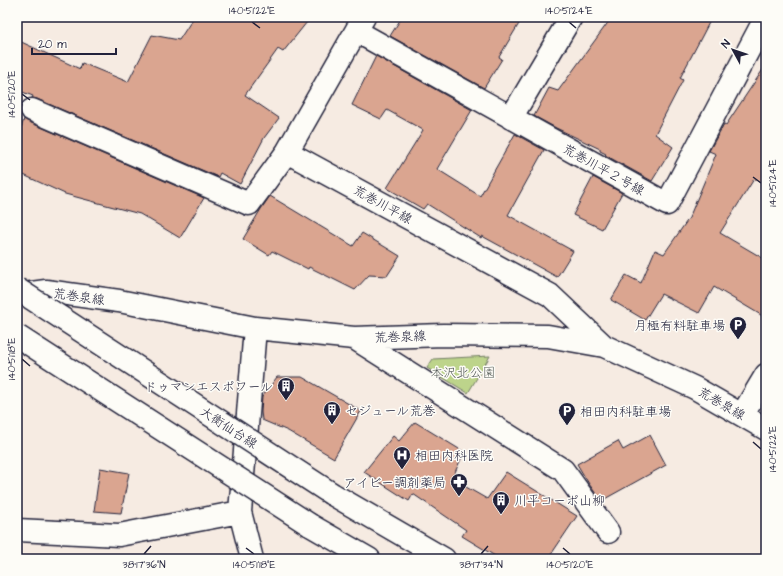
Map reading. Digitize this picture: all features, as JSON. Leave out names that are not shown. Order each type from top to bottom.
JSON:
[{"type":"street","points":[[511,118],[570,17]]},
{"type":"street","name":"荒巻川平２号線","points":[[360,24],[511,118],[667,204],[766,17]]},
{"type":"street","points":[[32,110],[249,204],[287,152],[360,24]]},
{"type":"street","name":"荒巻川平線","points":[[287,152],[550,295],[604,346]]},
{"type":"street","name":"大衡仙台線","points":[[17,290],[332,494],[444,559]]},
{"type":"street","name":"荒巻泉線","points":[[17,295],[46,291],[118,301],[255,328],[354,338],[443,335],[548,336],[604,346],[695,388],[766,428]]},
{"type":"street","points":[[252,559],[240,512],[255,328]]},
{"type":"street","points":[[17,336],[310,524],[369,559]]},
{"type":"street","points":[[354,338],[563,470],[608,532]]},
{"type":"street","points":[[742,415],[766,375]]},
{"type":"street","points":[[17,530],[118,535],[240,512]]},
{"type":"green space","name":"本沢北公園","points":[[490,356],[468,393],[427,368],[433,359]]},
{"type":"building","points":[[194,17],[311,17],[283,52],[278,49],[245,95],[279,118],[264,138],[240,184],[220,173],[218,177],[32,98],[33,96],[17,90],[17,40],[80,69],[82,63],[128,82],[152,35],[179,40]]},
{"type":"building","points":[[402,17],[523,17],[499,57],[502,59],[484,88],[390,36]]},
{"type":"building","points":[[612,17],[712,17],[680,78],[683,80],[655,134],[673,147],[652,181],[605,155],[606,154],[600,151],[600,149],[534,116],[549,88],[558,91]]},
{"type":"building","points":[[376,56],[472,110],[437,169],[480,196],[515,134],[544,150],[508,215],[573,251],[557,277],[482,236],[481,238],[427,204],[423,209],[387,188],[423,130],[387,110],[381,119],[352,105]]},
{"type":"building","points":[[766,65],[766,184],[754,179],[720,233],[766,260],[766,318],[714,287],[699,313],[661,294],[645,320],[611,300],[626,275],[641,283],[655,250],[664,254],[689,218],[716,154],[709,151],[724,124],[726,125]]},
{"type":"building","points":[[24,119],[204,198],[180,238],[140,214],[65,194],[17,172],[17,141]]},
{"type":"building","points":[[593,177],[622,193],[602,229],[573,215]]},
{"type":"building","points":[[270,196],[353,246],[362,233],[400,256],[387,276],[369,275],[355,290],[309,267],[308,269],[272,251],[269,255],[243,239]]},
{"type":"building","points":[[277,377],[302,377],[361,411],[334,458],[288,431],[262,420],[262,397]]},
{"type":"building","points":[[415,422],[464,452],[452,479],[487,499],[506,472],[577,516],[548,559],[500,559],[462,536],[466,530],[413,494],[409,501],[364,472],[393,436],[399,441]]},
{"type":"building","points":[[650,435],[666,465],[601,501],[577,464],[618,441],[623,450]]},
{"type":"building","points":[[100,468],[129,473],[121,513],[94,511]]},
{"type":"place","name":"月極有料駐車場","points":[[738,340]]},
{"type":"place","name":"ドゥマンエスポワール","points":[[286,401]]},
{"type":"place","name":"セジュール荒巻","points":[[332,425]]},
{"type":"place","name":"相田内科駐車場","points":[[567,426]]},
{"type":"place","name":"相田内科医院","points":[[402,470]]},
{"type":"place","name":"アイビー調剤薬局","points":[[459,497]]},
{"type":"place","name":"川平コーポ山柳","points":[[501,515]]}]
